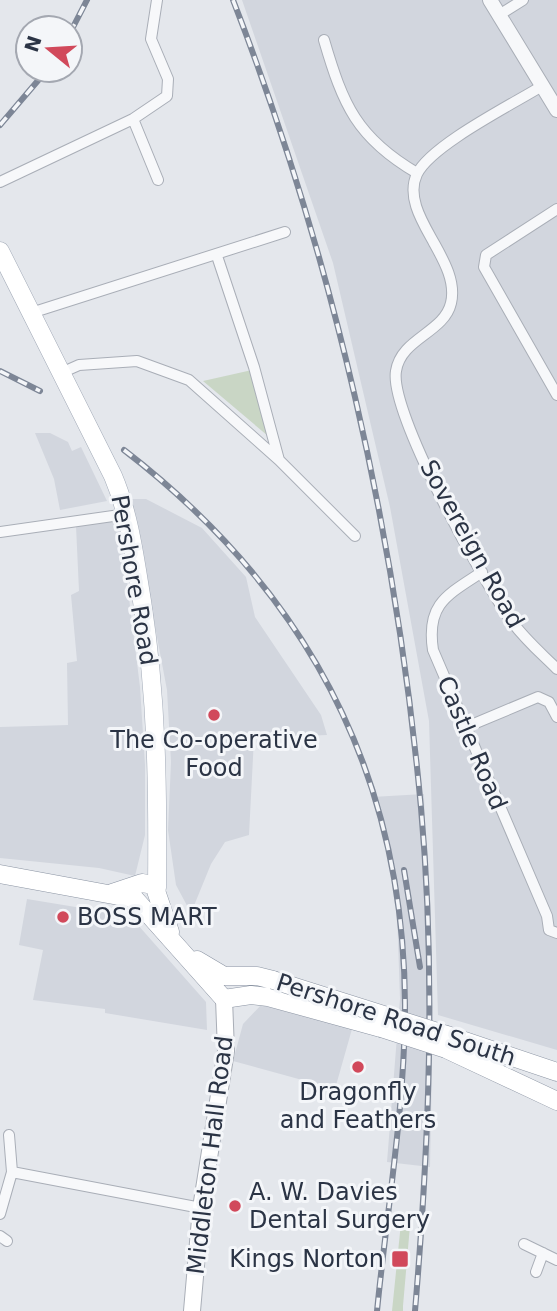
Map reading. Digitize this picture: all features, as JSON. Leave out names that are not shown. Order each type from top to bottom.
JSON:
[{"type":"main road","name":"Pershore Road","points":[[0,251],[113,476],[127,514],[152,683],[158,751],[158,851],[145,893]]},
{"type":"main road","points":[[0,874],[112,893],[145,893],[172,939],[226,988]]},
{"type":"main road","name":"Pershore Road South","points":[[226,988],[257,976],[416,1025],[419,1031],[557,1101]]},
{"type":"main road","name":"Pershore Road South","points":[[226,988],[557,1072]]},
{"type":"main road","name":"Middleton Hall Road","points":[[192,1311],[201,1208],[226,1051],[226,988]]},
{"type":"street","points":[[0,182],[133,119],[163,101],[169,91],[168,79],[151,39],[157,0]]},
{"type":"street","points":[[490,0],[557,110]]},
{"type":"street","points":[[499,15],[523,0]]},
{"type":"street","points":[[324,40],[338,90],[363,131],[377,147],[417,173],[433,154],[542,86]]},
{"type":"street","points":[[133,119],[158,180]]},
{"type":"street","name":"Sovereign Road","points":[[417,173],[415,200],[419,217],[447,267],[452,303],[440,322],[401,356],[396,371],[396,391],[439,495],[509,619],[530,645],[557,670]]},
{"type":"street","points":[[557,209],[486,255],[484,267],[557,395]]},
{"type":"street","points":[[31,313],[217,256],[285,232]]},
{"type":"street","points":[[217,256],[254,367],[279,460]]},
{"type":"street","points":[[61,373],[79,365],[137,361],[189,380],[279,460],[355,536]]},
{"type":"street","points":[[0,532],[127,514]]},
{"type":"street","name":"Castle Road","points":[[482,572],[448,595],[431,619],[433,650],[553,932]]},
{"type":"street","points":[[464,728],[538,697],[549,702],[557,718]]},
{"type":"street","points":[[0,1214],[12,1172],[9,1135]]},
{"type":"street","points":[[12,1172],[201,1208]]},
{"type":"street","points":[[524,1244],[557,1260]]},
{"type":"street","points":[[536,1272],[542,1253]]},
{"type":"shaded area","points":[[242,0],[557,0],[557,1050],[438,1015],[429,721],[390,507],[333,263]]},
{"type":"shaded area","points":[[35,433],[50,433],[68,442],[72,451],[81,447],[107,501],[60,510],[54,479]]},
{"type":"shaded area","points":[[131,499],[146,499],[202,528],[246,577],[255,617],[321,715],[327,735],[254,738],[249,835],[225,842],[211,864],[191,913],[176,885],[168,830],[171,762],[167,690]]},
{"type":"shaded area","points":[[119,517],[140,687],[145,765],[145,835],[135,876],[99,868],[0,858],[0,727],[68,725],[67,663],[77,661],[71,595],[79,591],[76,526]]},
{"type":"shaded area","points":[[424,794],[432,1067],[430,1167],[387,1162],[400,999],[397,911],[387,851],[372,797]]},
{"type":"shaded area","points":[[27,899],[130,916],[206,1002],[207,1030],[105,1013],[105,1009],[33,1000],[43,950],[19,945]]},
{"type":"shaded area","points":[[261,1005],[352,1029],[335,1089],[233,1061],[243,1024]]},
{"type":"green space","points":[[252,370],[268,436],[203,381]]},
{"type":"green space","points":[[402,1213],[411,1214],[403,1311],[392,1311]]},
{"type":"railway","points":[[80,14],[87,0]]},
{"type":"railway","points":[[233,0],[269,98],[330,297],[377,500],[410,705],[426,871],[429,997],[427,1123],[415,1311]]},
{"type":"railway","points":[[0,125],[35,84]]},
{"type":"railway","points":[[0,371],[40,391]]},
{"type":"railway","points":[[124,450],[188,505],[245,563],[293,626],[332,693],[364,765],[386,841],[400,921],[405,1005],[399,1120],[377,1311]]},
{"type":"railway","points":[[404,870],[420,967]]},
{"type":"place","name":"The Co-operative Food","points":[[214,715]]},
{"type":"place","name":"BOSS MART","points":[[63,917]]},
{"type":"place","name":"Dragonfly and Feathers","points":[[358,1067]]},
{"type":"place","name":"A. W. Davies Dental Surgery","points":[[235,1206]]},
{"type":"place","name":"Kings Norton","points":[[400,1259]]}]
